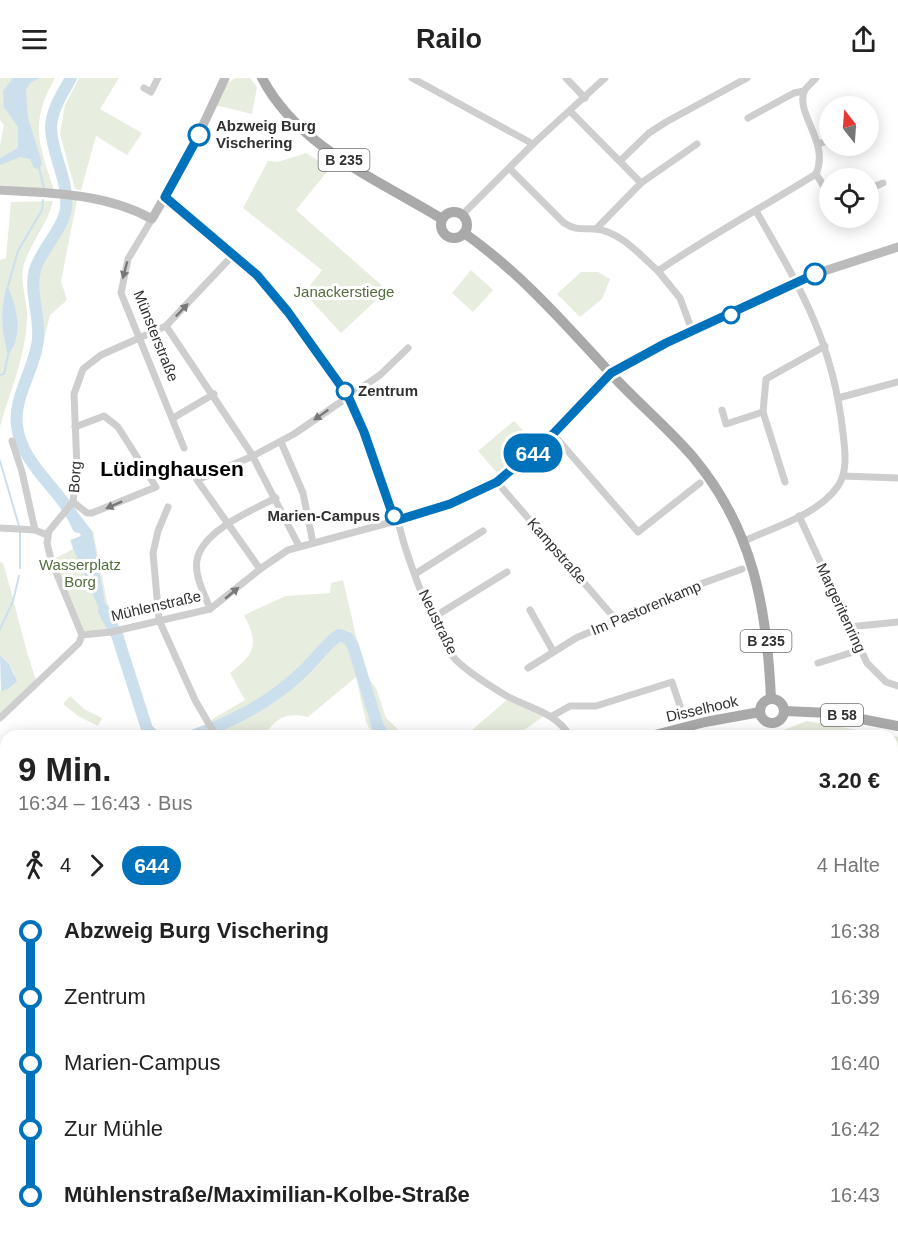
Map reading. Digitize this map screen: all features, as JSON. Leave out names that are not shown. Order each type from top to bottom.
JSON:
[{"type":"main road","name":"B 235","points":[[262,78],[277,103],[299,128],[348,162],[442,219],[440,228],[446,237],[456,239],[464,233],[486,249],[554,313],[702,469],[730,509],[758,583],[771,699]]},
{"type":"main road","points":[[442,219],[450,213],[462,215],[467,224],[464,233]]},
{"type":"main road","points":[[760,712],[761,705],[771,699],[779,700],[784,711]]},
{"type":"main road","name":"B 58","points":[[760,712],[764,720],[772,723],[782,718],[784,711],[830,713],[898,726]]},
{"type":"main road","name":"Disselhook","points":[[674,730],[760,712]]},
{"type":"street","points":[[148,93],[158,78]]},
{"type":"street","name":"Münsterstraße","points":[[184,448],[121,293],[128,260],[189,154],[225,78]]},
{"type":"street","points":[[412,78],[533,144]]},
{"type":"street","points":[[566,78],[585,98]]},
{"type":"street","points":[[462,215],[533,144],[605,78]]},
{"type":"street","points":[[620,161],[649,134],[666,122],[747,78]]},
{"type":"street","points":[[748,118],[794,93],[804,91],[816,78]]},
{"type":"street","points":[[658,271],[727,225],[756,211],[816,174],[820,166],[818,144],[803,102],[804,91]]},
{"type":"street","points":[[570,111],[640,183]]},
{"type":"street","points":[[596,229],[640,183],[697,144]]},
{"type":"street","points":[[510,169],[564,223],[574,229],[596,229],[620,238],[658,271],[681,298],[693,333]]},
{"type":"street","points":[[816,174],[819,179]]},
{"type":"street","points":[[879,185],[883,183]]},
{"type":"street","points":[[0,190],[74,195],[115,204],[152,219]]},
{"type":"street","name":"Neustraße","points":[[165,197],[257,275],[288,312],[348,396],[364,432],[391,510],[398,520],[403,546],[414,574],[448,649],[457,660],[505,695],[552,716],[565,730]]},
{"type":"street","points":[[744,542],[799,516],[832,492],[843,476],[845,461],[838,398],[825,346],[808,302],[756,211]]},
{"type":"street","name":"Mühlenstraße","points":[[82,635],[111,632],[210,609],[260,569],[299,546],[450,504],[497,482],[553,434],[611,373],[666,343],[693,333],[837,265],[898,248]]},
{"type":"street","name":"Borg","points":[[47,535],[73,502],[77,468],[74,394],[83,369],[101,355],[166,326],[233,255]]},
{"type":"street","points":[[166,326],[254,456],[299,546]]},
{"type":"street","points":[[785,482],[763,412],[766,379],[825,346]]},
{"type":"street","points":[[260,569],[197,480],[254,456],[294,434],[380,375],[408,348]]},
{"type":"street","points":[[838,398],[898,382]]},
{"type":"street","points":[[173,418],[214,394]]},
{"type":"street","points":[[722,410],[726,423],[763,412]]},
{"type":"street","points":[[73,502],[87,513],[92,513],[156,487],[147,469],[118,427],[104,416],[75,427]]},
{"type":"street","points":[[553,434],[638,532],[700,483]]},
{"type":"street","points":[[12,441],[22,472],[35,530]]},
{"type":"street","points":[[280,442],[303,493],[313,543]]},
{"type":"street","points":[[843,476],[898,478]]},
{"type":"street","name":"Kampstraße","points":[[497,482],[617,621]]},
{"type":"street","points":[[210,609],[198,579],[197,560],[208,542],[227,525],[276,498]]},
{"type":"street","points":[[168,507],[158,531],[153,553],[159,620],[212,730]]},
{"type":"street","name":"Margeritenring","points":[[799,516],[860,650],[876,674],[886,682],[898,686]]},
{"type":"street","points":[[0,528],[35,530],[47,535],[51,560],[82,635],[79,643],[0,717]]},
{"type":"street","points":[[414,574],[483,531]]},
{"type":"street","name":"Im Pastorenkamp","points":[[528,668],[576,638],[695,586],[742,569]]},
{"type":"street","points":[[434,617],[507,572]]},
{"type":"street","points":[[530,610],[553,651]]},
{"type":"street","points":[[849,627],[898,622]]},
{"type":"street","points":[[818,663],[860,650]]},
{"type":"street","points":[[552,716],[570,706],[596,706],[672,682],[680,706]]},
{"type":"green space","points":[[0,78],[55,78],[47,94],[39,121],[41,146],[54,190],[0,185],[0,145],[4,125],[0,120]]},
{"type":"green space","points":[[79,78],[119,78],[100,109],[142,133],[127,155],[96,136],[81,190],[75,189],[60,134],[65,105]]},
{"type":"green space","points":[[235,78],[250,78],[257,87],[252,114],[215,105],[226,84]]},
{"type":"green space","name":"Janackerstiege","points":[[306,153],[330,168],[296,210],[387,290],[341,333],[304,293],[322,270],[243,208],[268,161],[278,162]]},
{"type":"green space","points":[[71,199],[77,200],[61,281],[67,300],[50,315],[42,348],[43,322],[37,285],[39,270],[69,212]]},
{"type":"green space","points":[[53,201],[24,264],[22,277],[27,315],[24,344],[0,427],[0,260],[6,258],[11,202]]},
{"type":"green space","points":[[471,270],[493,290],[473,312],[452,293]]},
{"type":"green space","points":[[581,272],[598,272],[610,279],[602,299],[580,317],[557,294]]},
{"type":"green space","points":[[514,421],[534,442],[498,474],[478,451]]},
{"type":"green space","name":"Wasserplatz Borg","points":[[93,531],[107,602],[119,630],[83,635],[52,560],[73,549],[70,540]]},
{"type":"green space","points":[[0,562],[3,563],[37,683],[0,718],[0,691],[15,675],[0,655]]},
{"type":"green space","points":[[343,580],[365,674],[376,688],[386,718],[399,730],[370,730],[366,722],[356,677],[308,717],[288,716],[277,721],[269,730],[216,730],[215,728],[253,710],[281,693],[297,680],[325,650],[351,631],[331,640],[284,687],[214,726],[211,720],[245,700],[230,673],[245,660],[252,647],[252,633],[244,615],[286,596],[330,593],[331,583]]},
{"type":"green space","points":[[70,696],[84,709],[102,718],[98,726],[78,716],[63,704]]},
{"type":"green space","points":[[508,699],[544,716],[524,730],[472,730]]},
{"type":"green space","points":[[807,721],[858,730],[783,730]]},
{"type":"water","points":[[13,78],[40,78],[30,83],[26,90],[28,118],[42,163],[39,169],[34,168],[30,159],[20,157],[0,165],[0,158],[18,148],[18,127],[4,107],[3,91]]},
{"type":"water","points":[[7,285],[14,302],[17,321],[16,339],[8,355],[2,320]]},
{"type":"water","points":[[75,509],[92,531],[105,603],[116,623],[113,625],[101,620],[102,616],[73,548],[71,540],[81,536],[70,515]]},
{"type":"water","points":[[0,655],[9,664],[17,681],[8,689],[1,691]]},
{"type":"waterway","points":[[71,78],[55,108],[51,128],[65,188],[66,208],[61,224],[38,262],[33,278],[38,338],[18,404],[17,426],[20,441],[27,454],[63,501],[78,527]]},
{"type":"waterway","points":[[39,168],[44,188]]},
{"type":"waterway","points":[[8,286],[18,251],[42,210],[43,200]]},
{"type":"waterway","points":[[0,375],[4,374],[8,355]]},
{"type":"waterway","points":[[0,461],[19,526]]},
{"type":"waterway","points":[[20,532],[20,568]]},
{"type":"waterway","points":[[0,629],[13,601],[19,576]]},
{"type":"waterway","points":[[104,611],[117,635],[148,730]]},
{"type":"waterway","points":[[208,730],[235,718],[276,694],[300,674],[339,635],[348,638],[353,646],[380,730]]},
{"type":"bus line","name":"644","points":[[199,135],[165,197],[257,275],[288,312],[348,396],[364,432],[391,510],[398,520],[450,504],[497,482],[553,434],[611,373],[666,343],[815,274]]},
{"type":"place","name":"Abzweig Burg Vischering","points":[[199,135]]},
{"type":"place","name":"Zentrum","points":[[345,391]]},
{"type":"place","name":"Marien-Campus","points":[[394,516]]},
{"type":"district","name":"Lüdinghausen","points":[[172,469]]}]
